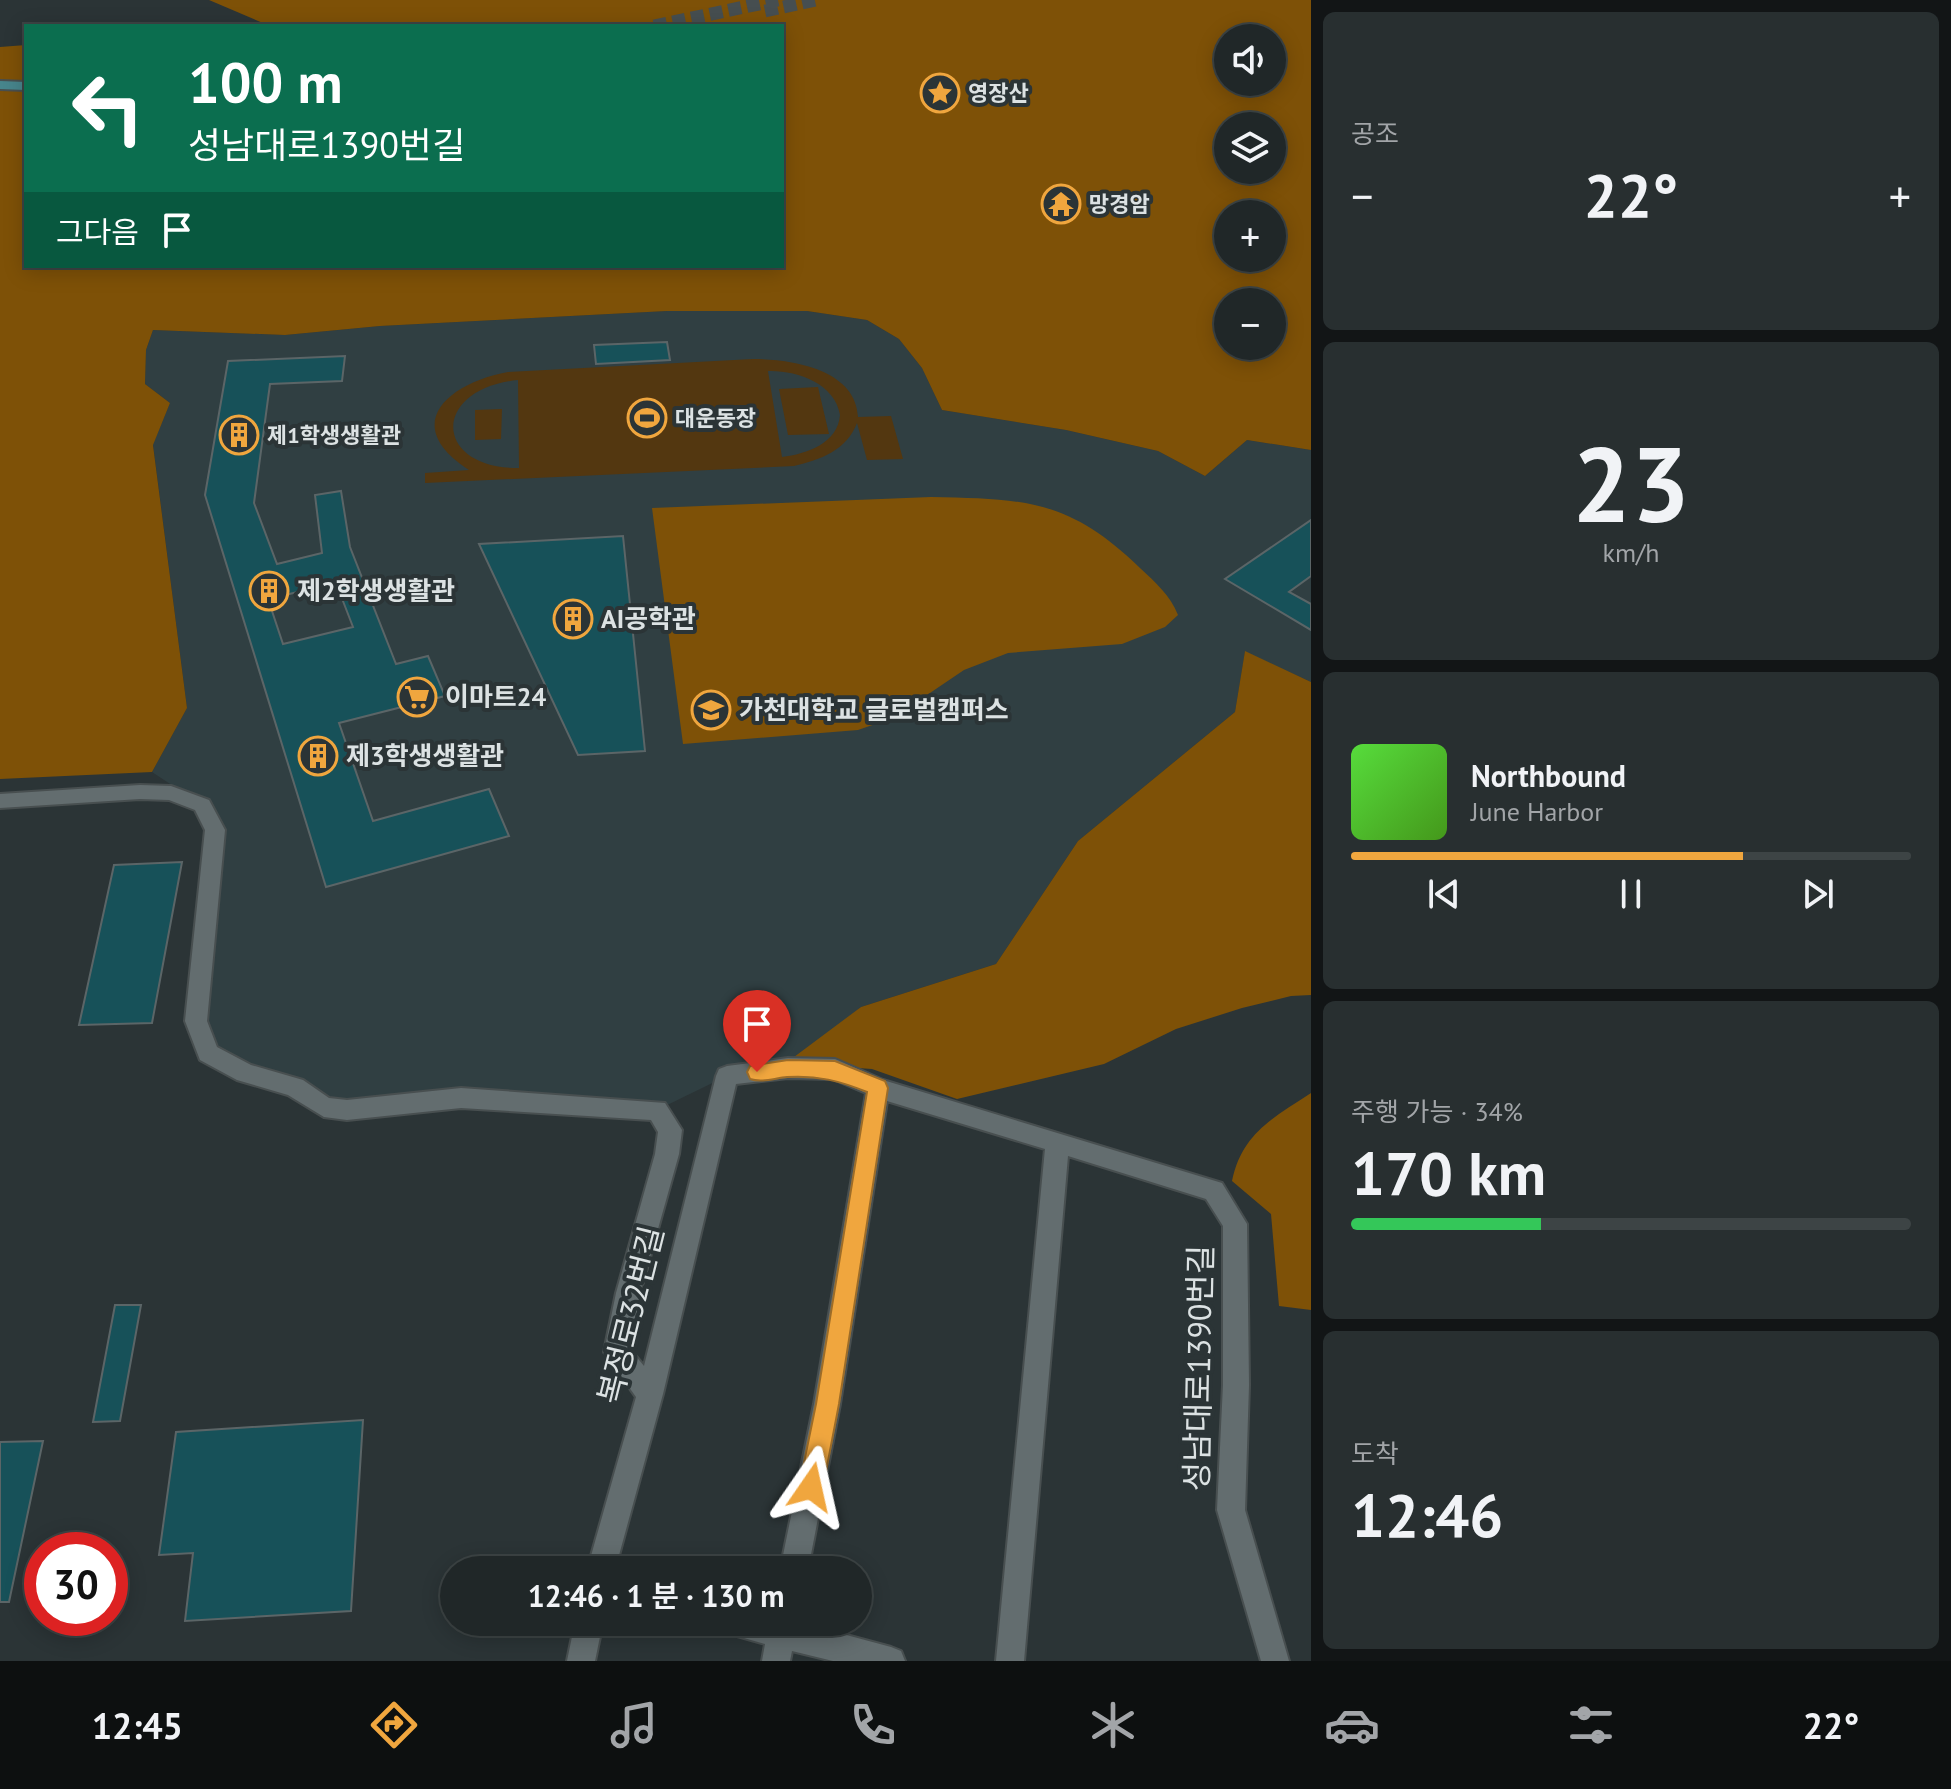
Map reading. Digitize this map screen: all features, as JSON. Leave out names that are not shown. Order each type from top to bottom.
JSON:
[{"type":"main road","points":[[0,77],[24,77]]},
{"type":"main road","points":[[0,85],[24,86]]},
{"type":"street","points":[[0,801],[140,792],[171,793],[202,805],[215,830],[196,1021],[208,1053],[245,1073],[295,1087],[324,1107],[347,1110],[461,1098],[657,1110],[670,1130],[667,1154],[628,1293],[617,1352],[650,1394]]},
{"type":"street","name":"성남대로1390번길","points":[[727,1076],[788,1068],[835,1069],[878,1088],[1214,1191],[1235,1224],[1236,1385],[1231,1510],[1275,1661]]},
{"type":"street","name":"복정로32번길","points":[[605,1556],[650,1394],[727,1076]]},
{"type":"street","points":[[797,1556],[827,1404],[878,1088]]},
{"type":"street","points":[[1010,1661],[1057,1145]]},
{"type":"street","points":[[581,1661],[586,1636]]},
{"type":"street","points":[[780,1639],[891,1661]]},
{"type":"shaded area","points":[[209,0],[1311,0],[1311,450],[1247,440],[1205,476],[1158,451],[1066,430],[942,410],[922,368],[899,339],[867,320],[807,311],[667,311],[380,326],[285,335],[153,330],[146,350],[145,384],[170,403],[153,445],[187,708],[152,772],[0,779],[0,47],[24,45],[24,268],[784,268],[784,24],[265,24]]},
{"type":"shaded area","name":"가천대학교 글로벌캠퍼스","points":[[667,311],[807,311],[867,320],[899,339],[922,368],[942,410],[1066,430],[1158,451],[1205,476],[1247,440],[1311,450],[1311,682],[1245,652],[1235,712],[1078,841],[996,964],[861,1007],[796,1061],[741,1069],[657,1110],[461,1098],[347,1110],[208,1053],[196,1021],[214,856],[202,805],[152,772],[187,708],[153,444],[170,403],[145,384],[146,350],[153,330],[285,335],[380,326]]},
{"type":"shaded area","name":"대운동장","points":[[753,359],[785,361],[819,370],[834,378],[846,388],[854,401],[858,417],[891,416],[903,459],[867,460],[857,423],[840,447],[813,461],[794,466],[425,483],[425,473],[469,470],[448,453],[437,437],[435,422],[440,408],[467,386],[508,372]],"holes":[[[768,371],[802,376],[831,394],[840,415],[834,433],[827,440],[811,450],[782,457]],[[518,380],[519,468],[491,465],[470,456],[458,443],[453,428],[457,412],[469,398],[489,386]]]},
{"type":"shaded area","points":[[818,387],[829,434],[788,435],[779,389]]},
{"type":"shaded area","points":[[502,409],[501,439],[475,440],[475,410]]},
{"type":"shaded area","points":[[931,497],[1020,502],[1067,516],[1091,528],[1140,568],[1167,595],[1178,615],[1165,627],[1122,644],[1008,653],[964,670],[893,718],[858,730],[683,744],[652,508]]},
{"type":"shaded area","points":[[1245,651],[1311,682],[1311,995],[1291,996],[1242,1008],[1176,1029],[1104,1064],[957,1099],[872,1069],[786,1063],[861,1007],[996,964],[1078,841],[1235,712]]},
{"type":"shaded area","points":[[1311,1093],[1311,1310],[1279,1306],[1271,1214],[1232,1181],[1237,1164],[1251,1139],[1272,1119]]},
{"type":"building","points":[[667,342],[670,360],[596,364],[594,345]]},
{"type":"building","points":[[345,356],[342,381],[270,384],[254,503],[277,564],[322,553],[315,495],[341,491],[350,547],[396,664],[428,656],[445,696],[339,723],[373,821],[489,789],[509,836],[326,887],[205,495],[228,361]],"holes":[[[336,583],[353,627],[283,644],[268,599]]]},
{"type":"building","points":[[1311,520],[1311,576],[1289,592],[1311,604],[1311,630],[1225,579]]},
{"type":"building","name":"AI공학관","points":[[623,536],[645,751],[578,755],[479,544]]},
{"type":"building","points":[[182,862],[152,1023],[79,1025],[114,865]]},
{"type":"building","points":[[115,1305],[141,1305],[120,1421],[93,1422]]},
{"type":"building","points":[[363,1420],[351,1611],[185,1621],[193,1553],[159,1555],[176,1432]]},
{"type":"building","points":[[43,1441],[9,1602],[0,1602],[0,1442]]},
{"type":"tunnel","points":[[664,24],[778,0]]},
{"type":"tunnel","points":[[765,11],[816,0]]},
{"type":"place","name":"영장산","points":[[940,93]]},
{"type":"place","name":"망경암","points":[[1061,204]]},
{"type":"place","name":"대운동장","points":[[647,418]]},
{"type":"place","name":"제1학생생활관","points":[[239,435]]},
{"type":"place","name":"제2학생생활관","points":[[269,591]]},
{"type":"place","name":"AI공학관","points":[[573,619]]},
{"type":"place","name":"이마트24","points":[[417,697]]},
{"type":"place","name":"가천대학교 글로벌캠퍼스","points":[[711,710]]},
{"type":"place","name":"제3학생생활관","points":[[318,756]]},
{"type":"route","points":[[757,1072],[788,1068],[835,1069],[878,1088],[811,1487]]}]
